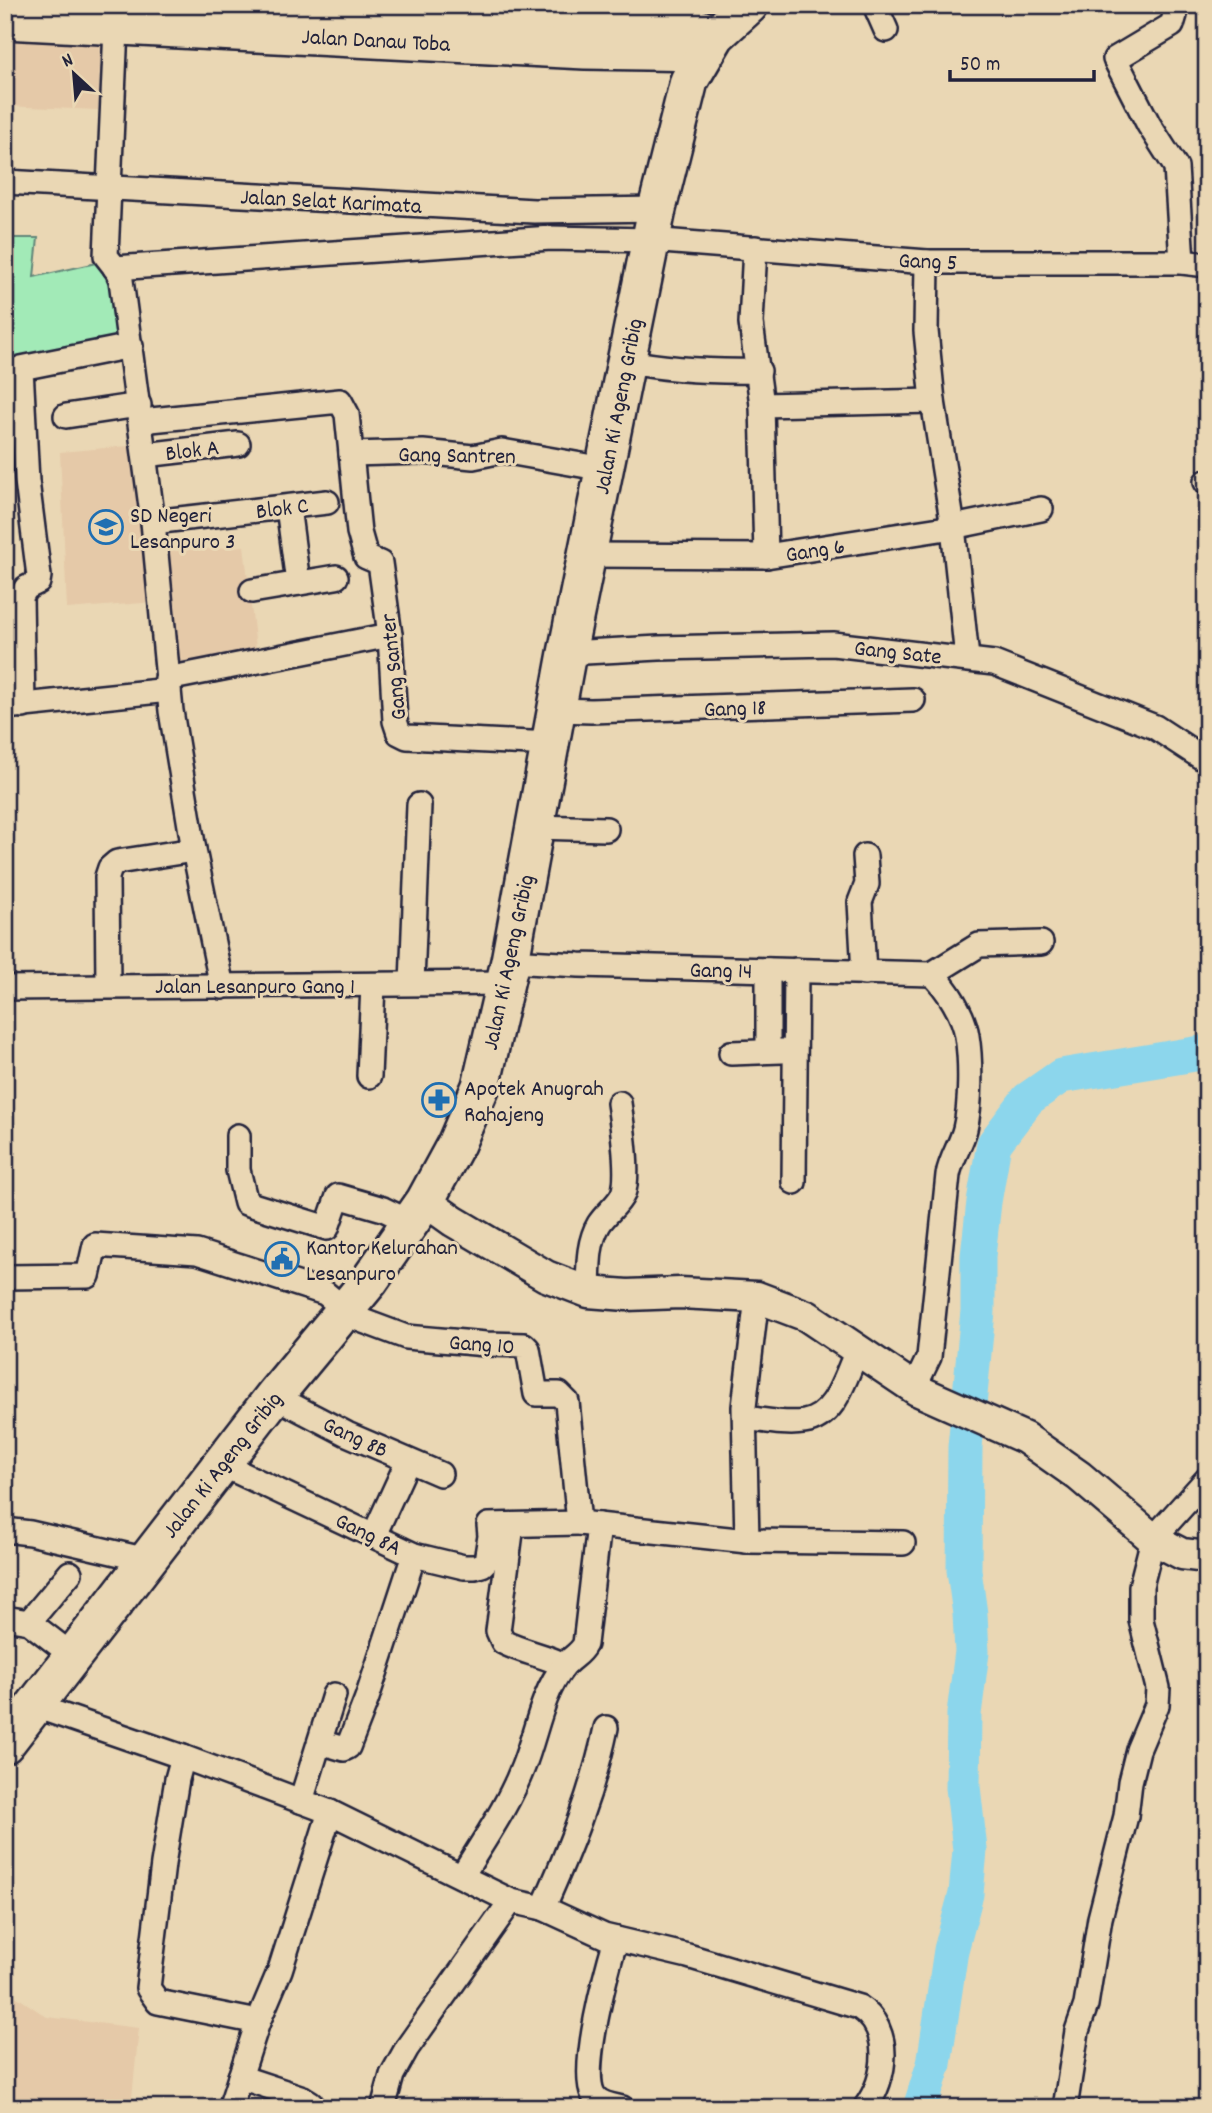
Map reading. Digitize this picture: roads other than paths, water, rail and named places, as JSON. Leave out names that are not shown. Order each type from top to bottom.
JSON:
[{"type":"main road","name":"Jalan Danau Toba","points":[[169,5],[623,11],[697,41]]},
{"type":"main road","points":[[697,41],[749,5]]},
{"type":"main road","name":"Jalan Danau Toba","points":[[5,20],[117,15],[585,50],[697,41]]},
{"type":"main road","name":"Jalan Ki Ageng Gribig","points":[[5,1744],[274,1396],[346,1309],[417,1212],[456,1144],[481,1086],[508,972],[567,653],[653,225],[697,41]]},
{"type":"street","points":[[875,5],[886,30]]},
{"type":"street","points":[[1172,5],[1175,15],[1172,25],[1115,59],[1149,125],[1176,167],[1182,262]]},
{"type":"street","points":[[117,15],[106,256],[121,280],[153,522],[171,711],[194,850],[222,986]]},
{"type":"street","name":"Jalan Selat Karimata","points":[[5,182],[534,211],[653,225]]},
{"type":"street","points":[[532,241],[534,211]]},
{"type":"street","points":[[115,268],[532,241],[653,225]]},
{"type":"street","name":"Gang 5","points":[[653,225],[755,248],[927,262],[1182,262],[1207,265]]},
{"type":"street","points":[[755,248],[751,323],[762,405],[766,556]]},
{"type":"street","points":[[927,262],[926,331],[933,401],[954,527],[967,658]]},
{"type":"street","points":[[131,346],[13,370],[39,576],[37,582],[26,588],[21,597],[14,707],[168,685],[390,635]]},
{"type":"street","points":[[625,361],[671,369],[759,371]]},
{"type":"street","points":[[66,416],[335,400],[340,401],[347,414],[351,454]]},
{"type":"street","points":[[762,405],[933,401]]},
{"type":"street","name":"Blok A","points":[[145,455],[238,444]]},
{"type":"street","name":"Gang Santren","points":[[351,454],[424,452],[473,457],[502,451],[604,469]]},
{"type":"street","name":"Gang Santer","points":[[351,454],[359,531],[365,554],[380,563],[390,635],[396,701],[395,721],[399,733],[407,737],[554,727]]},
{"type":"street","name":"Blok C","points":[[153,522],[327,502]]},
{"type":"street","points":[[288,507],[298,583]]},
{"type":"street","name":"Gang 6","points":[[587,555],[766,556],[954,527],[1041,509]]},
{"type":"street","points":[[252,591],[336,577]]},
{"type":"street","name":"Gang Sate","points":[[567,653],[833,644],[967,658],[994,663],[1155,727],[1207,761]]},
{"type":"street","name":"Gang 18","points":[[554,727],[618,711],[913,700]]},
{"type":"street","points":[[412,983],[419,805]]},
{"type":"street","points":[[535,827],[606,829]]},
{"type":"street","points":[[108,986],[107,877],[110,868],[117,862],[194,850]]},
{"type":"street","points":[[864,973],[860,897],[867,884],[865,856]]},
{"type":"street","points":[[915,1389],[929,1357],[948,1175],[953,1154],[964,1132],[969,1101],[967,1035],[950,999],[932,974],[979,946],[1041,943]]},
{"type":"street","name":"Gang 14","points":[[508,972],[579,965],[932,974]]},
{"type":"street","points":[[768,970],[768,1051]]},
{"type":"street","points":[[794,1182],[796,970]]},
{"type":"street","name":"Jalan Lesanpuro Gang 1","points":[[5,988],[373,985],[508,972]]},
{"type":"street","points":[[369,1076],[373,985]]},
{"type":"street","points":[[731,1053],[795,1050]]},
{"type":"street","points":[[588,1292],[592,1240],[601,1222],[623,1195],[624,1146],[619,1103]]},
{"type":"street","points":[[238,1136],[239,1170],[246,1203],[327,1228],[338,1196],[383,1209],[417,1212],[453,1221],[547,1276],[588,1292],[757,1297],[807,1316],[915,1389],[1025,1438],[1079,1476],[1145,1532],[1182,1554],[1207,1557]]},
{"type":"street","points":[[5,1277],[88,1276],[95,1245],[197,1252],[325,1293],[346,1309]]},
{"type":"street","points":[[747,1541],[745,1418],[750,1342],[757,1297]]},
{"type":"street","name":"Gang 10","points":[[346,1309],[355,1318],[406,1337],[524,1345],[528,1349],[534,1391],[538,1394],[564,1396],[589,1524]]},
{"type":"street","points":[[745,1418],[803,1423],[820,1416],[833,1403],[857,1351]]},
{"type":"street","name":"Gang 8B","points":[[274,1396],[346,1434],[440,1474]]},
{"type":"street","points":[[374,1535],[408,1461]]},
{"type":"street","name":"Gang 8A","points":[[221,1464],[414,1555],[464,1567],[482,1565],[486,1561],[489,1546],[501,1525]]},
{"type":"street","points":[[1065,2108],[1077,2031],[1086,2005],[1101,1918],[1126,1816],[1130,1783],[1138,1750],[1158,1700],[1158,1688],[1141,1620],[1145,1532],[1207,1479]]},
{"type":"street","points":[[462,1876],[501,1812],[523,1767],[537,1723],[564,1665],[580,1654],[585,1644],[589,1524]]},
{"type":"street","points":[[564,1665],[548,1657],[510,1646],[503,1642],[498,1631],[501,1525],[589,1524],[747,1541],[903,1543]]},
{"type":"street","points":[[5,1530],[30,1533],[147,1560]]},
{"type":"street","points":[[320,1742],[344,1749],[348,1747],[414,1555]]},
{"type":"street","points":[[70,1573],[15,1624],[72,1656]]},
{"type":"street","points":[[301,1801],[334,1695]]},
{"type":"street","points":[[35,1706],[330,1812],[511,1901],[543,1908],[604,1936],[688,1956],[859,2007],[872,2015],[878,2026],[884,2067],[876,2092],[865,2108]]},
{"type":"street","points":[[543,1908],[594,1780],[606,1728]]},
{"type":"street","points":[[183,1757],[163,1864],[148,1988],[158,2002],[258,2022]]},
{"type":"street","points":[[230,2108],[258,2022],[280,1970],[330,1812]]},
{"type":"street","points":[[383,2108],[392,2076],[407,2048],[511,1901]]},
{"type":"street","points":[[616,1939],[600,1995],[590,2076],[593,2094],[599,2101],[622,2108]]},
{"type":"street","points":[[240,2077],[303,2098],[311,2103],[313,2108]]},
{"type":"waterway","points":[[920,2108],[934,2064],[951,1950],[966,1894],[970,1850],[963,1787],[964,1714],[972,1652],[964,1570],[965,1447],[978,1311],[978,1256],[994,1144],[1028,1099],[1061,1076],[1207,1052]]},
{"type":"place","name":"SD Negeri Lesanpuro 3","points":[[106,527]]},
{"type":"place","name":"Apotek Anugrah Rahajeng","points":[[439,1100]]},
{"type":"place","name":"Kantor Kelurahan Lesanpuro","points":[[282,1259]]}]
